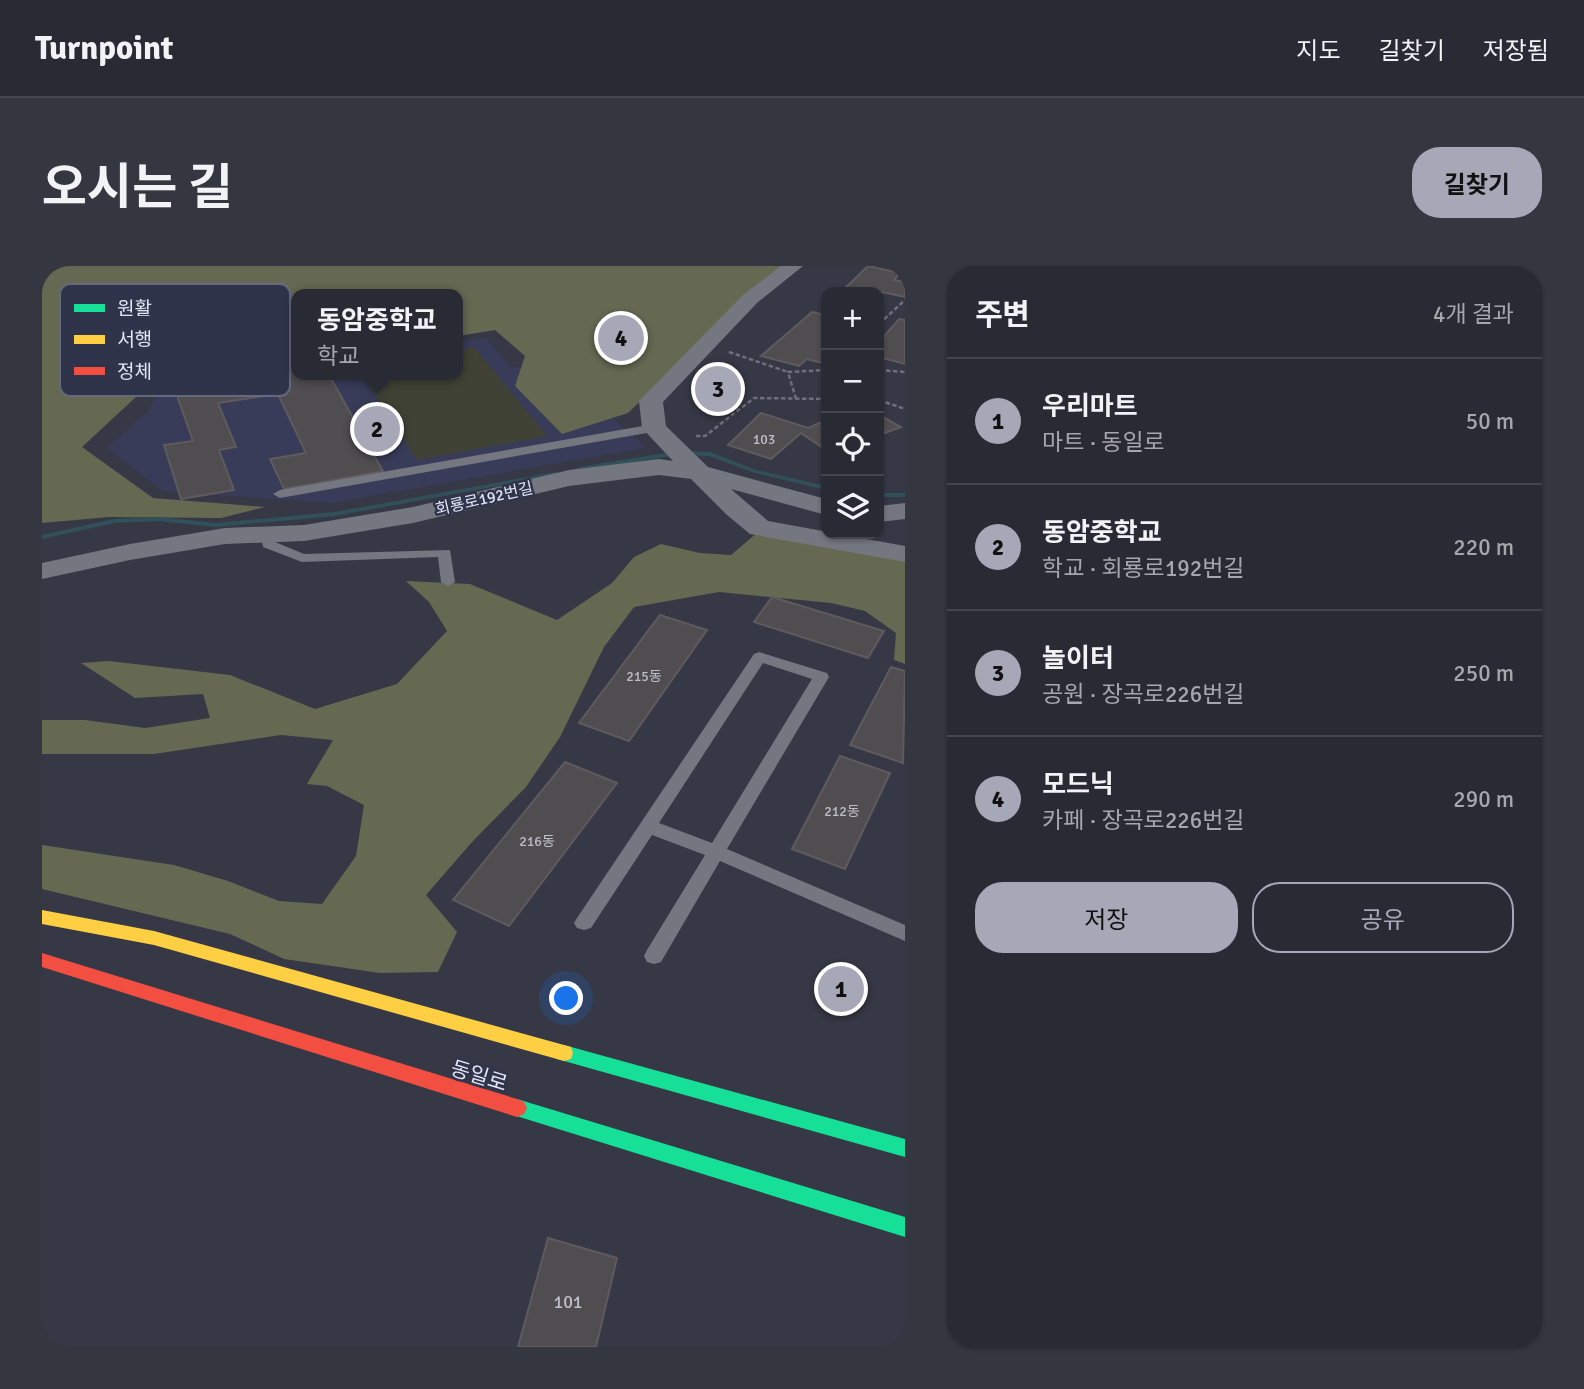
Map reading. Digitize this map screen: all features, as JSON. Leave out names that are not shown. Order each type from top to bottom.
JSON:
[{"type":"street","points":[[793,266],[750,299],[651,401],[658,433],[736,509],[760,528],[905,554]]},
{"type":"street","name":"회룡로192번길","points":[[42,571],[130,552],[225,536],[304,533],[413,515],[569,478],[659,467],[694,469],[821,506]]},
{"type":"street","points":[[884,513],[905,511]]},
{"type":"street","points":[[42,903],[154,938],[905,1148]]},
{"type":"street","points":[[42,917],[154,938]]},
{"type":"street","name":"동일로","points":[[42,960],[128,989],[905,1227]]},
{"type":"street","points":[[42,969],[128,989]]},
{"type":"lane","points":[[280,494],[658,433]]},
{"type":"lane","points":[[268,535],[268,544],[302,558],[445,553],[448,582]]},
{"type":"lane","points":[[584,923],[759,657],[821,677],[654,956]]},
{"type":"lane","points":[[647,825],[715,851],[905,933]]},
{"type":"path","points":[[884,319],[905,300]]},
{"type":"path","points":[[735,344],[728,353],[788,372],[821,370]]},
{"type":"path","points":[[884,370],[905,372]]},
{"type":"path","points":[[788,372],[796,399]]},
{"type":"path","points":[[658,433],[705,436],[754,398],[821,399]]},
{"type":"path","points":[[884,401],[905,409]]},
{"type":"shaded area","points":[[486,338],[510,367],[541,368],[565,373],[645,448],[331,503],[163,491],[107,448],[150,409],[156,396],[290,396],[290,366],[291,380],[463,380],[463,341]]},
{"type":"green space","points":[[42,266],[782,266],[628,413],[562,434],[515,386],[525,356],[495,330],[463,335],[463,289],[291,289],[290,362],[290,284],[60,284],[60,396],[137,396],[82,447],[153,498],[265,507],[221,518],[109,517],[42,523]]},
{"type":"green space","points":[[474,347],[547,436],[417,460],[365,380],[463,380],[463,349]]},
{"type":"green space","points":[[758,532],[905,560],[905,664],[894,660],[896,633],[865,611],[831,603],[719,592],[634,607],[604,647],[560,737],[526,787],[472,842],[426,895],[457,932],[438,972],[380,973],[284,959],[230,934],[42,889],[42,845],[174,865],[228,881],[279,901],[322,904],[356,856],[364,805],[327,786],[307,784],[333,740],[281,735],[154,754],[42,754],[42,720],[85,720],[145,728],[210,718],[203,694],[135,698],[81,663],[109,661],[230,675],[315,709],[397,684],[447,631],[429,602],[406,581],[470,584],[557,620],[612,583],[634,557],[661,544],[700,553],[731,555]]},
{"type":"building","points":[[868,266],[900,273],[894,280],[905,282],[905,297],[884,292],[884,287],[846,287]]},
{"type":"building","points":[[812,312],[821,314],[821,363],[807,359],[799,366],[761,356]]},
{"type":"building","points":[[899,319],[905,320],[905,364],[884,358],[884,336]]},
{"type":"building","points":[[290,369],[291,380],[332,380],[383,471],[284,489],[270,459],[306,453],[279,396],[290,396]]},
{"type":"building","points":[[177,396],[265,396],[218,403],[236,447],[219,450],[234,490],[181,499],[164,445],[193,441]]},
{"type":"building","points":[[761,413],[808,428],[821,422],[821,447],[801,433],[771,459],[728,445]]},
{"type":"building","points":[[884,418],[901,427],[884,433]]},
{"type":"building","points":[[772,597],[884,631],[868,658],[754,622]]},
{"type":"building","points":[[660,615],[707,630],[629,741],[579,723]]},
{"type":"building","points":[[891,667],[905,671],[903,763],[850,745]]},
{"type":"building","points":[[840,756],[890,773],[845,869],[792,849]]},
{"type":"building","points":[[565,762],[617,783],[509,926],[453,900]]},
{"type":"building","points":[[548,1238],[617,1258],[596,1347],[518,1347]]},
{"type":"waterway","points":[[579,469],[678,453],[710,454],[754,471],[821,487]]},
{"type":"waterway","points":[[42,537],[114,521],[158,519],[216,525],[335,514],[555,474]]},
{"type":"waterway","points":[[884,495],[905,495]]},
{"type":"traffic: fast","points":[[564,1053],[905,1148]]},
{"type":"traffic: fast","points":[[517,1108],[905,1227]]},
{"type":"traffic: slow","points":[[42,917],[154,938],[564,1053]]},
{"type":"traffic: jam","points":[[42,960],[517,1108]]},
{"type":"place","name":"모드닉","points":[[621,338]]},
{"type":"place","name":"놀이터","points":[[718,389]]},
{"type":"place","name":"동암중학교","points":[[377,429]]},
{"type":"place","name":"우리마트","points":[[841,989]]}]
